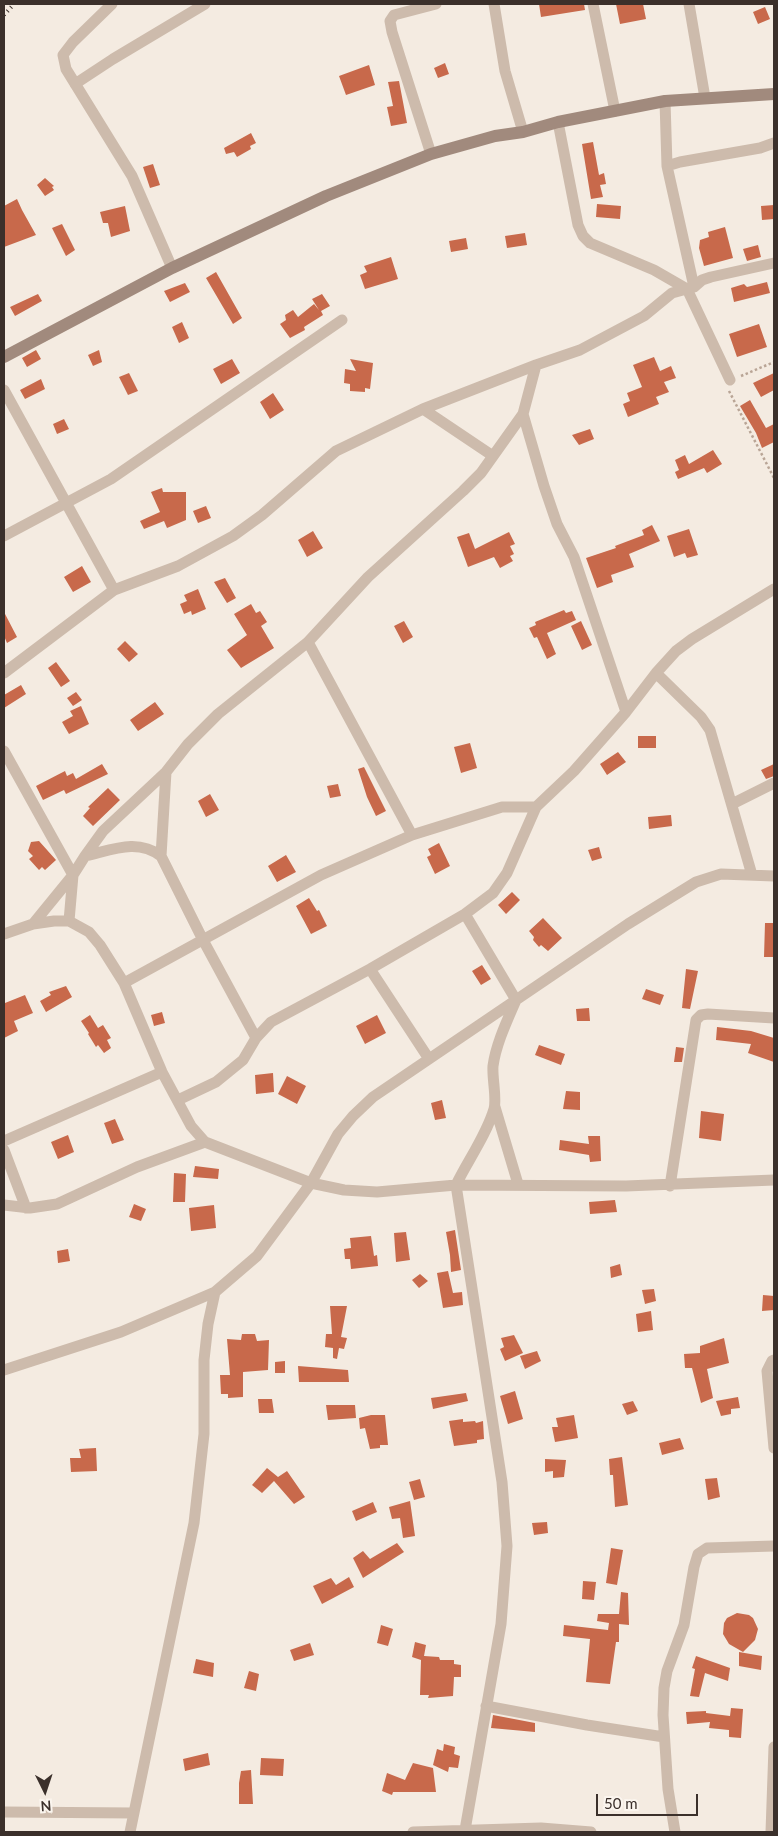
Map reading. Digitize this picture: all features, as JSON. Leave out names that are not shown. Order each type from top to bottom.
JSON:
[{"type":"street","points":[[112,4],[73,42],[63,55],[66,68],[75,84],[132,176],[172,268]]},
{"type":"street","points":[[75,84],[205,4]]},
{"type":"street","points":[[431,154],[390,21],[394,16],[436,4]]},
{"type":"street","points":[[494,4],[505,71],[523,132]]},
{"type":"street","points":[[593,4],[615,111]]},
{"type":"street","points":[[689,4],[705,98]]},
{"type":"street","points":[[4,357],[172,268],[326,196],[431,154],[495,136],[523,132],[558,122],[665,102],[774,94]]},
{"type":"street","points":[[665,102],[667,166],[690,288],[730,380]]},
{"type":"street","points":[[558,122],[578,225],[583,236],[597,246],[654,270],[690,288]]},
{"type":"street","points":[[667,166],[760,148],[774,143]]},
{"type":"street","points":[[4,674],[114,590],[178,566],[233,536],[262,515],[336,451],[423,409],[580,350],[644,316],[672,293],[690,288],[702,280],[774,263]]},
{"type":"street","points":[[4,536],[111,479],[342,320]]},
{"type":"street","points":[[33,924],[73,875],[84,856],[103,831],[166,772],[188,744],[218,714],[308,642],[368,577],[481,473],[523,414],[536,365]]},
{"type":"street","points":[[4,390],[114,590]]},
{"type":"street","points":[[423,409],[493,456]]},
{"type":"street","points":[[523,414],[547,494],[558,524],[574,557],[626,712]]},
{"type":"street","points":[[178,1100],[216,1082],[243,1060],[256,1038],[271,1022],[370,969],[465,914],[493,893],[507,873],[536,807],[574,770],[626,712],[656,672],[676,651],[692,639],[774,589]]},
{"type":"street","points":[[308,642],[412,835]]},
{"type":"street","points":[[656,672],[701,717],[710,730],[752,875]]},
{"type":"street","points":[[4,751],[73,875],[69,921]]},
{"type":"street","points":[[161,856],[166,772]]},
{"type":"street","points":[[732,804],[774,783]]},
{"type":"street","points":[[124,983],[322,876],[412,835],[502,807],[536,807]]},
{"type":"street","points":[[84,856],[133,845],[152,850],[161,856],[203,940],[256,1038]]},
{"type":"street","points":[[4,1370],[121,1332],[215,1292],[257,1256],[311,1183],[338,1134],[373,1097],[628,924],[696,882],[721,874],[774,876]]},
{"type":"street","points":[[465,914],[516,1000]]},
{"type":"street","points":[[4,934],[33,924],[69,921],[89,932],[100,945],[124,983],[162,1072],[191,1126],[205,1142],[311,1183],[344,1190],[377,1192],[456,1185],[670,1186],[740,1180],[774,1180]]},
{"type":"street","points":[[370,969],[429,1060]]},
{"type":"street","points":[[516,1000],[502,1033],[493,1065],[495,1107],[518,1184]]},
{"type":"street","points":[[670,1186],[696,1020],[708,1014],[774,1018]]},
{"type":"street","points":[[4,1141],[162,1072]]},
{"type":"street","points":[[465,1830],[501,1624],[507,1546],[502,1482],[456,1185],[477,1147],[495,1107]]},
{"type":"street","points":[[4,1205],[26,1208],[57,1204],[138,1167],[205,1142]]},
{"type":"street","points":[[4,1150],[26,1208]]},
{"type":"street","points":[[130,1832],[194,1523],[204,1434],[204,1360],[208,1324],[215,1292]]},
{"type":"street","points":[[774,1360],[767,1372],[774,1448]]},
{"type":"street","points":[[675,1832],[668,1789],[664,1737],[664,1697],[667,1671],[684,1625],[698,1554],[707,1548],[774,1546]]},
{"type":"street","points":[[486,1706],[586,1725],[664,1737]]},
{"type":"street","points":[[771,1832],[774,1747]]},
{"type":"street","points":[[4,1812],[134,1813]]},
{"type":"street","points":[[413,1832],[541,1828],[591,1832]]},
{"type":"path","points":[[774,362],[730,380],[729,390],[774,478]]},
{"type":"building","points":[[539,4],[584,4],[585,10],[541,17]]},
{"type":"building","points":[[616,4],[643,4],[646,19],[620,24]]},
{"type":"building","points":[[765,7],[770,19],[758,24],[753,12]]},
{"type":"building","points":[[445,63],[449,74],[438,78],[434,68]]},
{"type":"building","points":[[369,65],[375,85],[346,95],[339,76]]},
{"type":"building","points":[[399,81],[407,123],[391,126],[387,107],[393,106],[388,82]]},
{"type":"building","points":[[251,133],[256,143],[250,146],[251,149],[237,157],[234,152],[226,154],[224,148]]},
{"type":"building","points":[[593,142],[599,175],[604,173],[606,184],[600,185],[603,197],[591,199],[582,144]]},
{"type":"building","points":[[153,164],[160,185],[150,188],[143,167]]},
{"type":"building","points":[[45,178],[54,186],[52,187],[54,190],[45,196],[37,185]]},
{"type":"building","points":[[17,199],[36,235],[4,247],[4,206]]},
{"type":"building","points":[[597,204],[621,206],[620,219],[596,217]]},
{"type":"building","points":[[774,205],[774,219],[762,220],[761,206]]},
{"type":"building","points":[[125,206],[130,231],[111,237],[108,223],[103,223],[100,212]]},
{"type":"building","points":[[62,224],[75,250],[66,256],[52,228]]},
{"type":"building","points":[[725,227],[733,258],[704,266],[699,248],[700,240],[709,237],[708,232]]},
{"type":"building","points":[[525,233],[527,245],[507,248],[505,236]]},
{"type":"building","points":[[466,238],[468,249],[451,252],[449,241]]},
{"type":"building","points":[[758,245],[761,257],[747,261],[743,249]]},
{"type":"building","points":[[391,257],[398,279],[365,289],[360,275],[367,272],[364,266]]},
{"type":"building","points":[[216,272],[242,318],[233,324],[206,278]]},
{"type":"building","points":[[767,282],[770,293],[734,302],[731,288],[744,284],[747,287]]},
{"type":"building","points":[[185,283],[190,292],[170,302],[164,291]]},
{"type":"building","points":[[38,294],[42,301],[15,316],[10,307]]},
{"type":"building","points":[[322,294],[330,306],[321,311],[323,315],[304,327],[305,330],[290,338],[280,324],[286,320],[285,315],[293,310],[298,317],[314,304],[319,310],[312,299]]},
{"type":"building","points":[[182,322],[189,338],[179,343],[172,327]]},
{"type":"building","points":[[759,324],[767,347],[737,357],[729,334]]},
{"type":"building","points":[[36,350],[41,359],[27,367],[22,358]]},
{"type":"building","points":[[99,350],[102,362],[93,366],[88,355]]},
{"type":"building","points":[[654,357],[660,371],[671,366],[676,378],[664,382],[669,392],[656,397],[659,404],[628,417],[623,404],[630,401],[627,393],[642,387],[633,365]]},
{"type":"building","points":[[232,359],[240,373],[221,384],[213,369]]},
{"type":"building","points":[[350,359],[373,363],[370,389],[365,388],[365,392],[350,391],[350,384],[344,383],[345,369],[356,371]]},
{"type":"building","points":[[129,373],[138,391],[128,395],[119,377]]},
{"type":"building","points":[[774,373],[774,390],[761,397],[753,383]]},
{"type":"building","points":[[41,379],[45,389],[25,399],[20,390]]},
{"type":"building","points":[[273,393],[284,410],[270,419],[260,402]]},
{"type":"building","points":[[750,400],[766,428],[774,424],[774,442],[762,448],[756,433],[740,406]]},
{"type":"building","points":[[64,419],[69,429],[57,434],[53,424]]},
{"type":"building","points":[[590,429],[594,439],[579,445],[572,435]]},
{"type":"building","points":[[713,450],[722,464],[707,473],[704,468],[678,479],[675,472],[679,470],[675,460],[685,455],[689,464]]},
{"type":"building","points":[[162,488],[163,492],[186,492],[186,520],[167,528],[164,521],[144,529],[140,521],[160,512],[151,492]]},
{"type":"building","points":[[206,506],[211,518],[198,523],[193,511]]},
{"type":"building","points":[[652,525],[660,541],[629,554],[634,567],[611,575],[613,582],[597,588],[586,558],[616,548],[615,546],[644,535],[642,530]]},
{"type":"building","points":[[689,529],[698,555],[687,558],[685,553],[674,557],[667,536]]},
{"type":"building","points":[[313,531],[323,548],[307,557],[298,540]]},
{"type":"building","points":[[509,532],[515,544],[510,546],[514,554],[510,556],[513,561],[500,568],[494,557],[468,567],[457,537],[469,533],[475,549]]},
{"type":"building","points":[[82,566],[91,582],[73,592],[64,577]]},
{"type":"building","points":[[225,578],[236,598],[227,603],[214,582]]},
{"type":"building","points":[[198,589],[206,609],[192,615],[191,611],[184,614],[180,604],[187,601],[184,595]]},
{"type":"building","points":[[251,604],[256,613],[260,611],[267,622],[261,626],[274,648],[241,668],[227,650],[247,635],[234,614]]},
{"type":"building","points":[[564,610],[566,613],[572,611],[576,620],[547,633],[556,654],[547,659],[537,637],[534,638],[529,628],[536,625],[535,622]]},
{"type":"building","points":[[4,612],[17,637],[7,643],[4,636]]},
{"type":"building","points":[[404,621],[413,637],[403,643],[394,626]]},
{"type":"building","points":[[581,621],[592,645],[582,650],[571,626]]},
{"type":"building","points":[[125,641],[138,654],[129,662],[117,649]]},
{"type":"building","points":[[56,662],[70,681],[61,687],[48,668]]},
{"type":"building","points":[[21,685],[26,694],[4,708],[4,695]]},
{"type":"building","points":[[76,692],[82,700],[73,706],[67,698]]},
{"type":"building","points":[[155,702],[164,714],[138,731],[130,720]]},
{"type":"building","points":[[81,706],[89,724],[69,734],[62,722],[73,716],[70,711]]},
{"type":"building","points":[[638,736],[656,736],[656,748],[638,748]]},
{"type":"building","points":[[470,743],[477,768],[461,773],[454,747]]},
{"type":"building","points":[[618,752],[626,762],[607,775],[600,764]]},
{"type":"building","points":[[102,764],[108,774],[66,794],[64,790],[43,800],[36,786],[65,771],[67,776],[73,773],[76,779]]},
{"type":"building","points":[[774,764],[774,776],[766,779],[761,770]]},
{"type":"building","points":[[364,767],[386,811],[376,816],[367,797],[358,769]]},
{"type":"building","points":[[338,784],[341,796],[330,798],[327,786]]},
{"type":"building","points":[[108,788],[120,800],[93,826],[83,816],[90,808],[88,807]]},
{"type":"building","points":[[210,794],[219,810],[206,817],[198,801]]},
{"type":"building","points":[[671,815],[672,826],[649,829],[648,817]]},
{"type":"building","points":[[39,841],[56,860],[45,870],[42,867],[39,870],[29,859],[33,856],[28,851],[31,842]]},
{"type":"building","points":[[439,843],[450,866],[435,874],[427,857],[431,855],[428,849]]},
{"type":"building","points":[[599,847],[602,858],[592,861],[588,850]]},
{"type":"building","points":[[286,855],[296,872],[277,882],[268,866]]},
{"type":"building","points":[[512,892],[520,900],[506,914],[498,905]]},
{"type":"building","points":[[309,898],[317,911],[319,910],[327,926],[311,934],[296,906]]},
{"type":"building","points":[[543,918],[562,938],[548,951],[541,945],[539,947],[529,931]]},
{"type":"building","points":[[765,923],[774,923],[774,957],[764,957]]},
{"type":"building","points":[[482,965],[491,979],[481,985],[472,971]]},
{"type":"building","points":[[686,969],[698,971],[690,1009],[682,1008]]},
{"type":"building","points":[[66,986],[72,997],[46,1012],[40,1001],[51,995],[49,992]]},
{"type":"building","points":[[646,989],[664,995],[660,1005],[642,999]]},
{"type":"building","points":[[25,995],[33,1013],[14,1021],[18,1031],[4,1038],[4,1000],[5,1003]]},
{"type":"building","points":[[589,1008],[590,1021],[577,1021],[576,1009]]},
{"type":"building","points":[[162,1012],[165,1023],[154,1026],[151,1015]]},
{"type":"building","points":[[90,1015],[98,1028],[103,1025],[111,1038],[107,1040],[111,1048],[104,1053],[98,1045],[96,1047],[81,1021]]},
{"type":"building","points":[[377,1015],[386,1033],[365,1044],[356,1026]]},
{"type":"building","points":[[717,1027],[751,1031],[774,1038],[774,1062],[748,1053],[751,1044],[716,1040]]},
{"type":"building","points":[[539,1045],[565,1054],[561,1065],[535,1055]]},
{"type":"building","points":[[676,1047],[684,1048],[682,1062],[674,1062]]},
{"type":"building","points":[[273,1073],[274,1092],[256,1094],[255,1075]]},
{"type":"building","points":[[287,1076],[306,1086],[297,1104],[278,1094]]},
{"type":"building","points":[[566,1091],[580,1092],[580,1110],[563,1109]]},
{"type":"building","points":[[442,1100],[446,1118],[435,1120],[431,1103]]},
{"type":"building","points":[[701,1111],[724,1114],[721,1141],[699,1138]]},
{"type":"building","points":[[115,1119],[124,1140],[112,1144],[104,1123]]},
{"type":"building","points":[[68,1135],[74,1152],[58,1159],[51,1142]]},
{"type":"building","points":[[588,1136],[600,1136],[601,1161],[590,1162],[589,1155],[559,1150],[560,1140],[589,1144]]},
{"type":"building","points":[[195,1166],[219,1169],[218,1179],[193,1177]]},
{"type":"building","points":[[174,1173],[186,1174],[185,1202],[173,1202]]},
{"type":"building","points":[[615,1200],[617,1212],[590,1214],[589,1202]]},
{"type":"building","points":[[134,1204],[146,1209],[141,1221],[129,1217]]},
{"type":"building","points":[[214,1205],[216,1228],[191,1231],[189,1208]]},
{"type":"building","points":[[455,1230],[461,1270],[451,1272],[446,1232]]},
{"type":"building","points":[[406,1232],[410,1260],[396,1262],[394,1233]]},
{"type":"building","points":[[371,1236],[374,1256],[377,1255],[378,1266],[351,1269],[350,1259],[345,1259],[344,1249],[351,1248],[350,1238]]},
{"type":"building","points":[[68,1249],[70,1261],[58,1263],[57,1251]]},
{"type":"building","points":[[620,1264],[622,1275],[611,1278],[610,1267]]},
{"type":"building","points":[[448,1271],[453,1293],[462,1292],[463,1305],[443,1308],[437,1273]]},
{"type":"building","points":[[420,1274],[428,1281],[419,1288],[412,1280]]},
{"type":"building","points":[[654,1289],[656,1301],[645,1304],[642,1290]]},
{"type":"building","points":[[763,1295],[774,1296],[774,1310],[762,1311]]},
{"type":"building","points":[[330,1306],[347,1306],[341,1337],[347,1338],[344,1349],[339,1348],[337,1359],[333,1358],[333,1348],[325,1347],[326,1334],[332,1334]]},
{"type":"building","points":[[651,1311],[653,1330],[638,1332],[636,1314]]},
{"type":"building","points":[[242,1334],[255,1334],[257,1341],[269,1340],[268,1370],[243,1372],[243,1397],[228,1398],[228,1394],[221,1394],[220,1375],[230,1375],[227,1339],[241,1340]]},
{"type":"building","points":[[514,1335],[523,1353],[505,1361],[500,1349],[504,1347],[501,1338]]},
{"type":"building","points":[[724,1338],[729,1363],[707,1369],[713,1398],[701,1403],[692,1368],[685,1368],[684,1354],[700,1353],[700,1346]]},
{"type":"building","points":[[537,1351],[541,1361],[525,1369],[520,1356]]},
{"type":"building","points":[[285,1361],[285,1373],[275,1373],[275,1362]]},
{"type":"building","points":[[298,1366],[348,1370],[349,1382],[299,1382]]},
{"type":"building","points":[[515,1391],[523,1419],[508,1424],[500,1396]]},
{"type":"building","points":[[466,1393],[468,1401],[433,1409],[431,1398]]},
{"type":"building","points":[[738,1397],[740,1408],[731,1409],[731,1414],[721,1416],[716,1401]]},
{"type":"building","points":[[258,1399],[272,1399],[274,1413],[259,1413]]},
{"type":"building","points":[[633,1401],[638,1411],[627,1415],[622,1404]]},
{"type":"building","points":[[326,1405],[355,1405],[356,1418],[328,1420]]},
{"type":"building","points":[[371,1415],[385,1415],[388,1445],[380,1445],[380,1448],[370,1449],[365,1428],[360,1429],[359,1418]]},
{"type":"building","points":[[574,1415],[578,1438],[555,1442],[552,1427],[558,1427],[556,1418]]},
{"type":"building","points":[[463,1419],[463,1422],[475,1421],[476,1423],[483,1421],[484,1439],[477,1440],[477,1443],[454,1446],[449,1421]]},
{"type":"building","points":[[680,1438],[684,1449],[662,1455],[659,1443]]},
{"type":"building","points":[[96,1448],[97,1471],[71,1472],[70,1458],[81,1458],[79,1449]]},
{"type":"building","points":[[622,1457],[628,1505],[615,1507],[613,1475],[610,1475],[609,1459]]},
{"type":"building","points":[[545,1459],[566,1460],[564,1477],[553,1478],[553,1471],[545,1472]]},
{"type":"building","points":[[267,1468],[278,1477],[287,1471],[305,1497],[294,1504],[274,1481],[262,1493],[252,1485]]},
{"type":"building","points":[[717,1478],[720,1497],[708,1500],[705,1479]]},
{"type":"building","points":[[420,1479],[425,1497],[414,1500],[409,1482]]},
{"type":"building","points":[[410,1501],[415,1536],[403,1538],[400,1518],[392,1519],[389,1507]]},
{"type":"building","points":[[373,1502],[377,1512],[356,1521],[352,1511]]},
{"type":"building","points":[[547,1522],[548,1533],[534,1535],[532,1523]]},
{"type":"building","points":[[397,1543],[404,1552],[363,1578],[353,1558],[363,1551],[370,1559]]},
{"type":"building","points":[[611,1548],[623,1550],[617,1585],[606,1583]]},
{"type":"building","points":[[349,1577],[354,1587],[322,1604],[313,1586],[331,1578],[336,1585]]},
{"type":"building","points":[[583,1581],[596,1582],[594,1600],[582,1599]]},
{"type":"building","points":[[621,1592],[628,1593],[629,1625],[619,1624],[619,1642],[616,1642],[610,1684],[586,1682],[590,1639],[563,1636],[564,1625],[608,1630],[609,1623],[597,1621],[598,1614],[619,1614]]},
{"type":"building","points":[[737,1613],[749,1615],[753,1618],[758,1629],[755,1640],[743,1652],[729,1644],[723,1634],[724,1623],[727,1618]]},
{"type":"building","points":[[381,1625],[393,1629],[388,1646],[377,1643]]},
{"type":"building","points":[[415,1642],[426,1645],[424,1656],[439,1657],[440,1660],[454,1660],[454,1664],[461,1665],[461,1677],[454,1677],[453,1696],[428,1698],[429,1695],[420,1695],[421,1660],[412,1657]]},
{"type":"building","points":[[310,1643],[314,1655],[294,1661],[290,1650]]},
{"type":"building","points":[[739,1652],[762,1656],[761,1670],[739,1666]]},
{"type":"building","points":[[696,1656],[730,1668],[728,1681],[705,1673],[699,1697],[690,1696],[695,1669],[692,1668]]},
{"type":"building","points":[[196,1659],[214,1663],[213,1677],[193,1673]]},
{"type":"building","points":[[249,1671],[259,1674],[256,1691],[244,1688]]},
{"type":"building","points":[[731,1708],[743,1709],[741,1738],[729,1737],[729,1730],[709,1728],[710,1722],[687,1724],[686,1712],[706,1711],[706,1713],[730,1716]]},
{"type":"building","points":[[493,1715],[535,1723],[535,1732],[491,1728]]},
{"type":"building","points":[[444,1744],[455,1747],[454,1754],[460,1756],[458,1768],[449,1767],[448,1772],[433,1765],[437,1749],[443,1751]]},
{"type":"building","points":[[208,1753],[210,1765],[185,1771],[183,1759]]},
{"type":"building","points":[[261,1758],[284,1759],[283,1776],[260,1775]]},
{"type":"building","points":[[413,1763],[433,1768],[436,1792],[393,1792],[392,1795],[382,1791],[387,1773],[405,1780]]},
{"type":"building","points":[[251,1770],[253,1804],[239,1804],[241,1771]]},
{"type":"railway","points":[[4,15],[14,4]]}]
